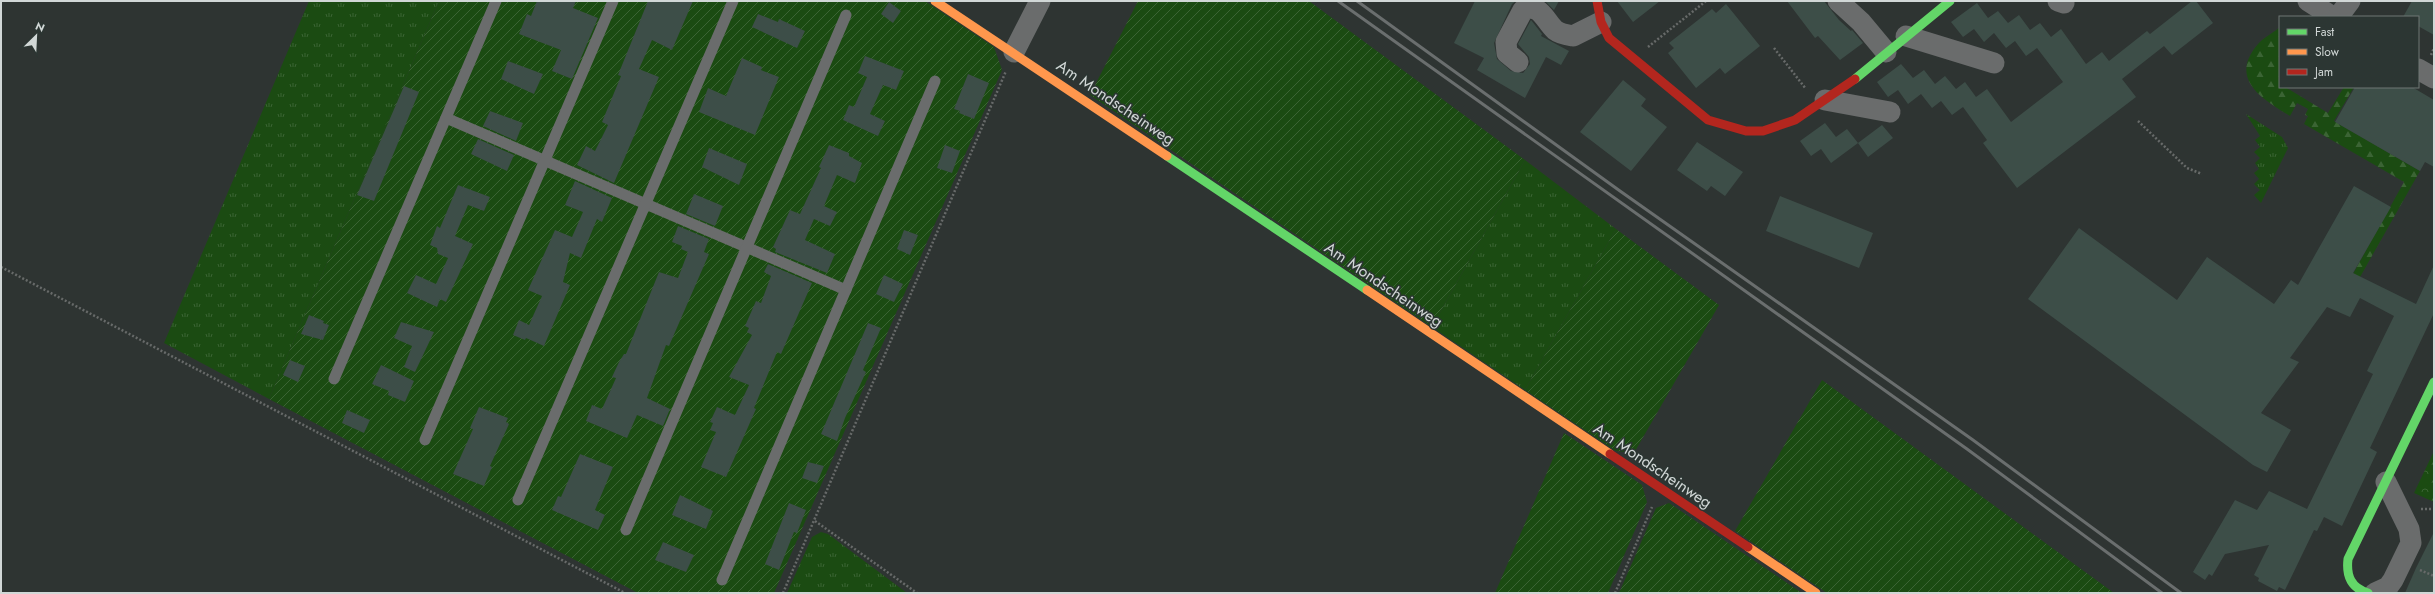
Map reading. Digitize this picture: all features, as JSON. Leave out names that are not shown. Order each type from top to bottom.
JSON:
[{"type":"street","name":"Am Mondscheinweg","points":[[935,1],[1014,52],[1816,593]]},
{"type":"street","points":[[1014,52],[1040,1]]},
{"type":"street","points":[[1597,1],[1601,22],[1609,38],[1632,60],[1708,120],[1746,131],[1769,130],[1795,120],[1822,102],[1950,1]]},
{"type":"street","points":[[1838,1],[1861,22],[1886,52]]},
{"type":"street","points":[[2308,1],[2331,16]]},
{"type":"street","points":[[2339,16],[2350,1]]},
{"type":"street","points":[[1518,62],[1509,56],[1506,42],[1520,14],[1528,8],[1532,8],[1545,16],[1556,30],[1566,35],[1573,36],[1579,34],[1601,22]]},
{"type":"street","points":[[1906,36],[1994,63]]},
{"type":"street","points":[[2419,70],[2434,78]]},
{"type":"street","points":[[1822,102],[1890,112]]},
{"type":"street","points":[[2368,593],[2353,585],[2349,579],[2347,567],[2386,482],[2429,404],[2434,382]]},
{"type":"street","points":[[2375,593],[2388,587],[2411,543],[2409,528],[2386,482]]},
{"type":"lane","points":[[334,379],[496,1]]},
{"type":"lane","points":[[425,440],[613,1]]},
{"type":"lane","points":[[518,500],[733,1]]},
{"type":"lane","points":[[626,530],[846,15]]},
{"type":"lane","points":[[722,580],[935,81]]},
{"type":"lane","points":[[446,118],[846,290]]},
{"type":"path","points":[[1632,60],[1706,1]]},
{"type":"path","points":[[1774,48],[1822,102]]},
{"type":"path","points":[[783,593],[1014,52]]},
{"type":"path","points":[[2138,121],[2187,168],[2202,174]]},
{"type":"path","points":[[1,267],[625,593]]},
{"type":"path","points":[[1615,593],[1660,488]]},
{"type":"path","points":[[815,521],[917,593]]},
{"type":"green space","points":[[309,1],[439,1],[269,399],[164,343]]},
{"type":"green space","points":[[439,1],[925,1],[994,47],[1002,70],[774,593],[638,593],[269,399]]},
{"type":"green space","points":[[1138,1],[1309,1],[1525,160],[1432,327],[1090,95]]},
{"type":"green space","points":[[2279,28],[2279,88],[2287,88],[2328,113],[2343,88],[2353,88],[2334,121],[2420,171],[2351,293],[2344,290],[2404,182],[2304,124],[2308,116],[2305,115],[2308,109],[2297,103],[2290,116],[2269,102],[2252,87],[2246,68],[2250,56],[2258,44]]},
{"type":"green space","points":[[2246,114],[2282,137],[2288,148],[2261,203],[2254,195],[2260,190],[2254,184],[2259,179],[2254,173],[2259,169],[2255,163],[2260,158],[2254,152],[2260,147],[2255,140],[2260,136]]},
{"type":"green space","points":[[1525,160],[1616,229],[1525,390],[1432,327]]},
{"type":"green space","points":[[1616,229],[1719,305],[1634,453],[1616,451],[1525,390]]},
{"type":"green space","points":[[1822,380],[2114,593],[1827,593],[1735,531]]},
{"type":"green space","points":[[1564,433],[1642,485],[1647,502],[1608,593],[1495,593]]},
{"type":"green space","points":[[2434,451],[2434,502],[2414,493]]},
{"type":"green space","points":[[1669,503],[1802,593],[1619,593],[1656,508]]},
{"type":"green space","points":[[821,532],[828,534],[907,593],[787,593],[812,537]]},
{"type":"building","points":[[537,1],[576,1],[573,8],[598,18],[572,79],[552,71],[561,50],[519,34],[527,14],[531,16]]},
{"type":"building","points":[[648,1],[693,1],[672,50],[652,40],[639,69],[659,77],[614,183],[577,165],[586,146],[595,151],[608,125],[602,122],[621,76],[618,75]]},
{"type":"building","points":[[1475,1],[1516,1],[1512,4],[1494,43],[1497,59],[1511,71],[1523,73],[1530,64],[1529,57],[1518,44],[1531,20],[1542,34],[1541,36],[1569,51],[1561,65],[1546,57],[1525,98],[1477,70],[1484,58],[1454,43]]},
{"type":"building","points":[[1545,1],[1559,1],[1554,10]]},
{"type":"building","points":[[1617,1],[1660,1],[1633,22]]},
{"type":"building","points":[[1787,1],[1824,1],[1839,20],[1851,31],[1852,30],[1863,43],[1840,60],[1818,36],[1815,38]]},
{"type":"building","points":[[2192,1],[2196,1],[2213,23],[2172,55],[2164,46],[2122,79],[2136,97],[2017,188],[1983,143],[1987,140],[1963,107],[1952,115],[1941,101],[1932,108],[1921,94],[1908,104],[1898,90],[1888,97],[1877,82],[1901,64],[1913,78],[1924,70],[1935,84],[1945,76],[1956,89],[1965,82],[1976,97],[1987,89],[2011,122],[2063,82],[2037,48],[2026,56],[2015,41],[2006,48],[1994,33],[1984,42],[1974,29],[1963,37],[1951,22],[1977,3],[1988,18],[1998,11],[2008,23],[2019,15],[2030,30],[2040,23],[2051,37],[2061,29],[2086,64],[2102,52],[2109,61],[2147,31],[2150,34]]},
{"type":"building","points":[[2412,1],[2434,1],[2434,35],[2419,27],[2419,16],[2404,16]]},
{"type":"building","points":[[889,2],[901,11],[893,23],[881,14]]},
{"type":"building","points":[[1726,4],[1760,46],[1725,74],[1720,68],[1696,88],[1668,53],[1674,48],[1669,43],[1712,9],[1716,13]]},
{"type":"building","points":[[758,14],[778,22],[779,19],[805,31],[797,48],[752,27]]},
{"type":"building","points":[[865,56],[904,71],[896,90],[883,85],[870,114],[885,121],[878,136],[843,120],[849,105],[854,107],[867,77],[858,73]]},
{"type":"building","points":[[742,58],[762,67],[761,70],[779,77],[755,135],[699,112],[708,88],[726,96]]},
{"type":"building","points":[[508,61],[543,74],[534,94],[501,79]]},
{"type":"building","points":[[968,74],[989,83],[974,119],[959,113],[960,111],[954,109]]},
{"type":"building","points":[[1623,80],[1646,99],[1641,106],[1667,127],[1631,171],[1580,132]]},
{"type":"building","points":[[404,86],[419,92],[374,201],[357,195]]},
{"type":"building","points":[[2354,88],[2414,88],[2434,100],[2434,167],[2425,162],[2420,171],[2335,122]]},
{"type":"building","points":[[490,111],[523,123],[516,141],[483,126]]},
{"type":"building","points":[[1825,123],[1836,137],[1847,129],[1858,143],[1831,163],[1821,149],[1811,156],[1800,141]]},
{"type":"building","points":[[1882,125],[1893,138],[1868,157],[1858,143]]},
{"type":"building","points":[[478,139],[514,155],[507,171],[471,154]]},
{"type":"building","points":[[1697,142],[1743,172],[1725,196],[1711,186],[1707,191],[1677,170]]},
{"type":"building","points":[[829,145],[849,153],[849,156],[862,163],[855,183],[837,175],[824,206],[837,212],[830,226],[814,219],[805,240],[835,254],[827,273],[775,252],[776,249],[773,247],[790,210],[800,214],[821,168],[819,167]]},
{"type":"building","points":[[945,145],[960,151],[952,173],[937,168]]},
{"type":"building","points":[[709,148],[747,164],[739,185],[702,167]]},
{"type":"building","points":[[575,181],[612,198],[602,222],[597,219],[581,258],[570,253],[563,282],[570,285],[544,346],[526,338],[525,340],[513,335],[519,320],[529,325],[542,296],[528,290],[555,230],[572,237],[583,212],[565,205]]},
{"type":"building","points":[[458,185],[490,197],[484,211],[468,205],[455,236],[473,244],[446,302],[440,299],[437,307],[407,293],[416,275],[436,284],[448,258],[438,254],[437,248],[430,245],[437,226],[440,228]]},
{"type":"building","points":[[2354,186],[2391,207],[2353,273],[2416,304],[2434,265],[2434,313],[2370,448],[2377,452],[2342,526],[2324,517],[2317,531],[2314,530],[2285,590],[2279,587],[2277,591],[2258,581],[2259,578],[2254,575],[2269,545],[2225,554],[2212,576],[2209,574],[2205,580],[2193,572],[2235,500],[2257,510],[2269,491],[2307,509],[2373,374],[2367,371],[2394,316],[2360,298],[2350,317],[2327,307],[2290,358],[2299,362],[2261,413],[2291,430],[2267,472],[2253,465],[2028,299],[2079,228],[2177,300],[2207,257],[2274,304],[2291,280],[2298,285]]},
{"type":"building","points":[[694,194],[723,206],[715,226],[686,214]]},
{"type":"building","points":[[1780,196],[1873,233],[1859,268],[1766,231]]},
{"type":"building","points":[[678,226],[709,239],[704,252],[709,254],[669,346],[666,345],[647,398],[670,409],[663,426],[637,415],[627,438],[586,421],[592,405],[602,409],[616,378],[612,377],[619,362],[624,354],[626,354],[659,272],[678,278],[688,252],[681,249],[682,246],[672,242]]},
{"type":"building","points":[[904,230],[918,235],[910,255],[897,249]]},
{"type":"building","points":[[768,264],[812,283],[781,354],[777,352],[754,408],[756,409],[726,477],[701,467],[716,432],[710,430],[713,423],[710,422],[717,407],[735,415],[749,385],[729,377],[752,335],[747,332],[749,328],[745,326],[756,301],[761,303],[771,276],[764,272]]},
{"type":"building","points":[[884,275],[903,284],[894,302],[876,294]]},
{"type":"building","points":[[309,315],[324,321],[323,323],[329,325],[323,340],[301,334]]},
{"type":"building","points":[[401,322],[434,332],[415,372],[404,367],[412,346],[394,338]]},
{"type":"building","points":[[868,323],[881,328],[863,370],[866,372],[845,418],[837,441],[821,434]]},
{"type":"building","points":[[290,360],[305,366],[298,382],[283,375]]},
{"type":"building","points":[[381,365],[414,381],[405,402],[388,395],[389,391],[372,384]]},
{"type":"building","points":[[479,407],[508,418],[506,422],[509,424],[490,466],[492,467],[484,486],[453,474],[473,429],[470,428]]},
{"type":"building","points":[[347,410],[370,420],[364,433],[342,423]]},
{"type":"building","points":[[580,454],[613,467],[595,510],[605,515],[598,530],[552,510],[558,496],[561,497]]},
{"type":"building","points":[[808,462],[824,466],[817,483],[802,478]]},
{"type":"building","points":[[680,495],[713,511],[706,529],[672,515]]},
{"type":"building","points":[[789,503],[806,510],[797,533],[794,532],[779,570],[765,564]]},
{"type":"building","points":[[2434,532],[2434,593],[2405,593],[2416,568]]},
{"type":"building","points":[[663,542],[694,555],[686,572],[655,560]]},
{"type":"railway","points":[[1338,1],[1967,449],[2162,593]]},
{"type":"railway","points":[[1357,1],[1620,191],[1973,440],[2181,593]]},
{"type":"traffic: fast","points":[[1855,79],[1950,1]]},
{"type":"traffic: fast","points":[[1167,156],[1367,290]]},
{"type":"traffic: fast","points":[[2368,593],[2357,588],[2351,580],[2348,571],[2348,559],[2434,382]]},
{"type":"traffic: slow","points":[[935,1],[1167,156]]},
{"type":"traffic: slow","points":[[1367,290],[1610,454]]},
{"type":"traffic: slow","points":[[1748,547],[1816,593]]},
{"type":"traffic: jam","points":[[1597,1],[1601,22],[1609,38],[1708,120],[1746,131],[1763,131],[1795,120],[1855,79]]},
{"type":"traffic: jam","points":[[1610,454],[1748,547]]}]
